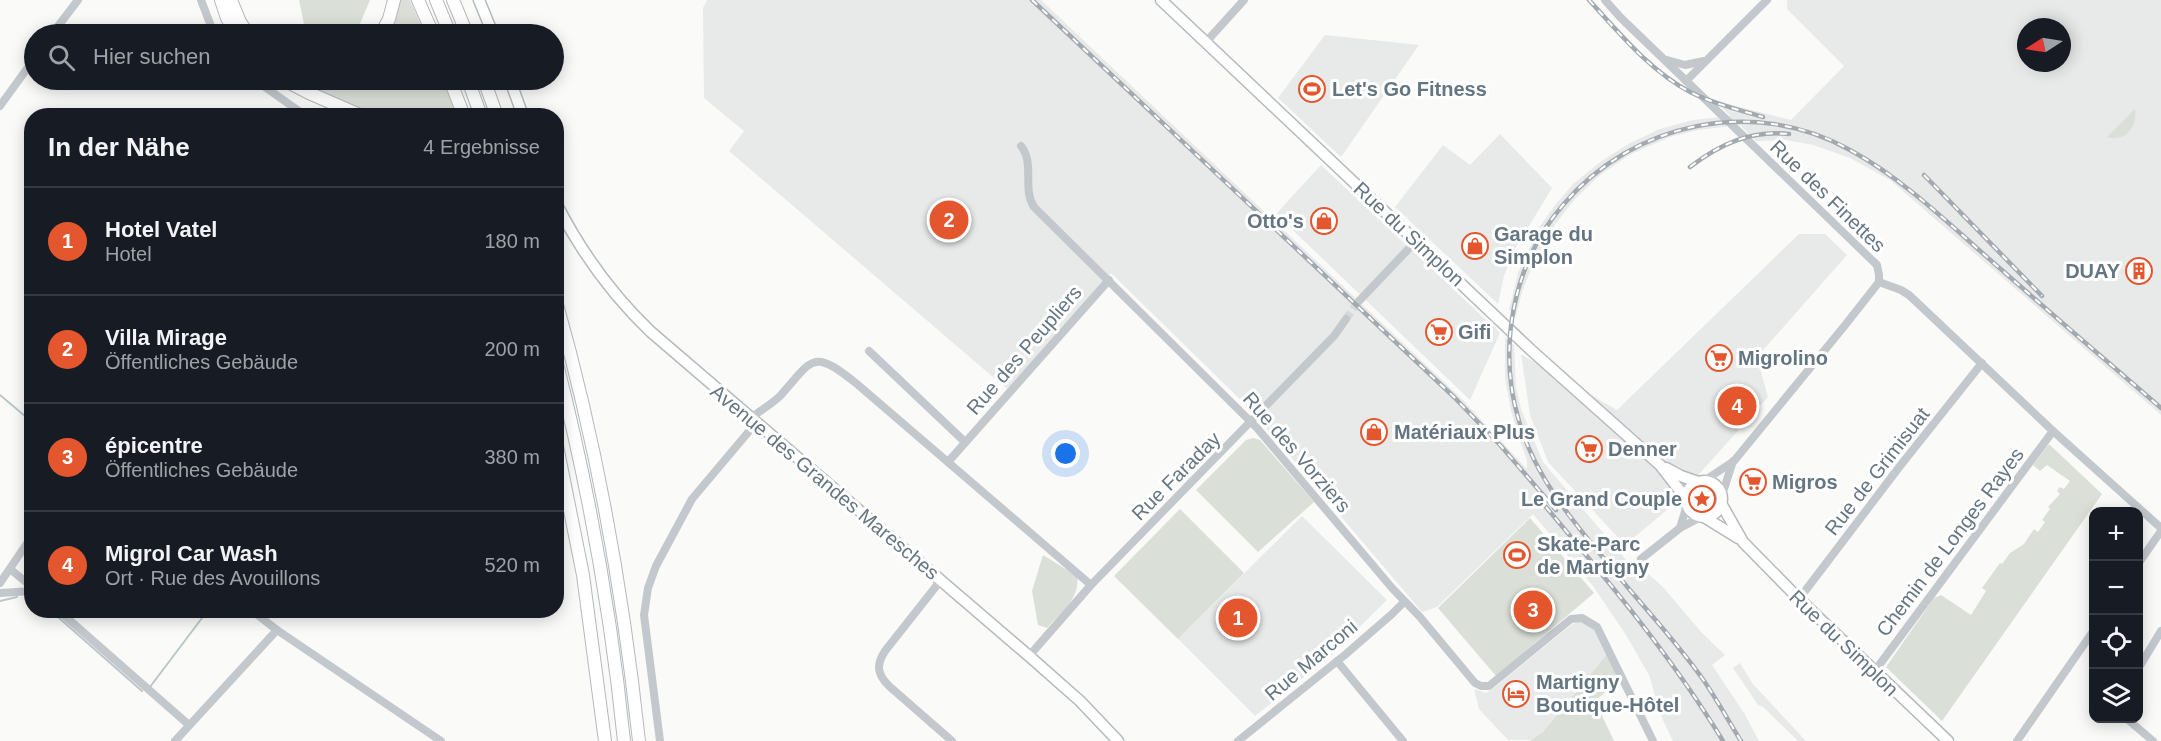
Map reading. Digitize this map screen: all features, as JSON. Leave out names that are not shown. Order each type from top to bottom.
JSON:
[{"type":"highway","points":[[221,0],[230,24]]},
{"type":"highway","points":[[231,0],[241,24]]},
{"type":"highway","points":[[386,24],[394,0]]},
{"type":"highway","points":[[418,0],[429,24]]},
{"type":"highway","points":[[436,0],[446,24]]},
{"type":"highway","points":[[454,3],[463,24]]},
{"type":"highway","points":[[303,90],[344,108]]},
{"type":"highway","points":[[454,90],[461,108]]},
{"type":"highway","points":[[472,90],[478,108]]},
{"type":"highway","points":[[488,90],[494,108]]},
{"type":"highway","points":[[564,332],[584,408],[605,506],[625,626],[639,741]]},
{"type":"highway","points":[[564,392],[594,530],[609,621],[624,741]]},
{"type":"highway","points":[[564,481],[583,575],[605,741]]},
{"type":"main road","points":[[479,0],[489,24]]},
{"type":"main road","name":"Rue du Simplon","points":[[1161,0],[1532,350],[1660,465],[1681,492],[1686,504]]},
{"type":"main road","points":[[514,90],[520,108]]},
{"type":"main road","name":"Avenue des Grandes Maresches","points":[[564,217],[584,253],[622,302],[657,338],[1029,656],[1080,701],[1118,741]]},
{"type":"main road","name":"Rue du Simplon","points":[[1660,465],[1681,476],[1701,481]]},
{"type":"main road","points":[[1701,481],[1715,484],[1722,500],[1715,514],[1702,517],[1692,513],[1686,504],[1688,489],[1701,481]]},
{"type":"main road","name":"Rue du Simplon","points":[[1722,500],[1743,542]]},
{"type":"main road","name":"Rue du Simplon","points":[[1702,517],[1743,542],[1799,600],[1948,741]]},
{"type":"street","points":[[60,24],[78,0]]},
{"type":"street","points":[[201,0],[210,24]]},
{"type":"street","points":[[1206,42],[1244,0]]},
{"type":"street","name":"Rue des Finettes","points":[[1605,0],[1877,265],[1879,282],[1909,295],[2161,530]]},
{"type":"street","points":[[1686,81],[1767,0]]},
{"type":"street","points":[[1662,58],[1685,65],[1695,64],[1709,57]]},
{"type":"street","points":[[0,106],[24,73]]},
{"type":"street","points":[[269,90],[295,108]]},
{"type":"street","name":"Rue des Vorziers","points":[[1021,146],[1026,156],[1031,203],[1251,422],[1475,683],[1484,686],[1494,682],[1571,619],[1582,618],[1597,627],[1653,741]]},
{"type":"street","points":[[1359,301],[1416,241]]},
{"type":"street","name":"Rue des Peupliers","points":[[948,462],[1109,280]]},
{"type":"street","points":[[1701,481],[1734,461],[1879,282]]},
{"type":"street","name":"Rue Faraday","points":[[1029,656],[1091,585],[1334,336],[1346,319]]},
{"type":"street","name":"Rue des Peupliers","points":[[869,351],[965,442]]},
{"type":"street","points":[[660,741],[644,615],[648,588],[656,566],[692,499],[753,421],[773,403],[806,366],[816,361],[835,366],[850,378],[1091,585]]},
{"type":"street","name":"Rue de Grimisuat","points":[[1799,600],[1900,466],[1982,363]]},
{"type":"street","name":"Chemin de Longes Rayes","points":[[1874,672],[2053,431]]},
{"type":"street","points":[[1722,500],[1734,461]]},
{"type":"street","points":[[1680,528],[1686,504]]},
{"type":"street","points":[[1641,559],[1680,528],[1702,517]]},
{"type":"street","points":[[2141,561],[2161,530]]},
{"type":"street","points":[[0,583],[24,548]]},
{"type":"street","points":[[10,569],[24,582]]},
{"type":"street","points":[[941,580],[885,651],[879,661],[878,669],[880,676],[889,686],[952,741]]},
{"type":"street","points":[[0,593],[24,590]]},
{"type":"street","name":"Rue Marconi","points":[[1238,741],[1337,661],[1404,602]]},
{"type":"street","points":[[67,618],[189,725]]},
{"type":"street","points":[[261,618],[441,741]]},
{"type":"street","points":[[175,741],[277,630]]},
{"type":"street","points":[[2143,662],[2161,631]]},
{"type":"street","points":[[2017,741],[2089,637]]},
{"type":"street","points":[[1337,661],[1403,741]]},
{"type":"street","points":[[2132,723],[2153,741]]},
{"type":"shaded area","points":[[299,0],[370,0],[360,24],[304,24]]},
{"type":"shaded area","points":[[400,0],[410,0],[421,24],[391,24]]},
{"type":"shaded area","points":[[707,0],[1041,0],[1461,398],[1527,469],[1527,461],[1511,411],[1505,378],[1505,337],[1514,345],[1516,386],[1521,409],[1543,462],[1638,574],[1645,571],[1663,587],[1702,633],[1725,655],[1712,665],[1744,713],[1759,741],[1673,741],[1661,716],[1649,675],[1626,635],[1593,586],[1533,514],[1437,607],[1422,612],[1250,409],[1111,273],[1007,389],[729,151],[744,131],[704,98],[703,8]]},
{"type":"shaded area","points":[[1787,0],[2161,0],[2161,415],[1890,180],[1850,158],[1813,145],[1786,140],[1756,141],[1740,125],[1698,130],[1670,137],[1631,154],[1600,175],[1575,199],[1553,227],[1535,259],[1522,292],[1516,316],[1509,310],[1518,273],[1538,229],[1574,183],[1603,160],[1630,143],[1660,129],[1693,120],[1730,116],[1716,101],[1791,120],[1844,66],[1787,9]]},
{"type":"shaded area","points":[[1325,35],[1419,45],[1341,157],[1278,98]]},
{"type":"shaded area","points":[[316,90],[447,90],[453,108],[358,108]]},
{"type":"shaded area","points":[[2135,109],[2134,122],[2129,132],[2119,137],[2107,137]]},
{"type":"shaded area","points":[[1500,134],[1552,188],[1512,254],[1498,304],[1395,207],[1443,145],[1470,165]]},
{"type":"shaded area","points":[[1321,165],[1500,333],[1470,400],[1276,214]]},
{"type":"shaded area","points":[[1799,234],[1825,234],[1847,255],[1757,357],[1768,397],[1668,509],[1625,545],[1548,462],[1530,415],[1521,354],[1617,410]]},
{"type":"shaded area","points":[[1253,438],[1260,440],[1314,502],[1258,552],[1196,490],[1246,440]]},
{"type":"shaded area","points":[[2050,445],[2102,494],[2093,507],[2089,507],[2089,512],[1942,721],[1886,667],[1934,598],[1941,595],[1971,615],[1986,591],[1982,588],[2000,563],[2002,564],[2010,553],[2024,544],[2034,529],[2038,532],[2045,522],[2042,520],[2050,509],[2048,507],[2060,494],[2057,491],[2060,487],[2064,489],[2070,481],[2047,465],[2040,471],[2033,465]]},
{"type":"shaded area","points":[[1703,488],[1711,491],[1714,499],[1711,507],[1703,510],[1695,507],[1692,499],[1695,491]]},
{"type":"shaded area","points":[[1180,509],[1244,573],[1178,639],[1114,576]]},
{"type":"shaded area","points":[[1302,516],[1387,600],[1329,657],[1255,716],[1178,639]]},
{"type":"shaded area","points":[[1530,518],[1594,593],[1496,676],[1438,608]]},
{"type":"shaded area","points":[[1043,555],[1077,576],[1073,598],[1047,628],[1038,625],[1032,591]]},
{"type":"shaded area","points":[[1580,621],[1593,629],[1607,654],[1543,732],[1533,740],[1508,740],[1479,709],[1474,689],[1486,693],[1571,625]]},
{"type":"shaded area","points":[[1607,654],[1620,679],[1595,701],[1614,741],[1530,741],[1543,732]]},
{"type":"shaded area","points":[[1740,663],[1752,683],[1806,741],[1798,741],[1763,707],[1758,705],[1733,668]]},
{"type":"waterway","points":[[0,395],[24,415]]},
{"type":"waterway","points":[[0,601],[17,597]]},
{"type":"waterway","points":[[59,618],[142,691]]},
{"type":"waterway","points":[[150,687],[202,618]]},
{"type":"tunnel","points":[[1346,319],[1359,301]]},
{"type":"railway","points":[[1032,0],[1454,397],[1501,446],[1556,510]]},
{"type":"railway","points":[[1589,0],[1624,39],[1677,84],[1709,100],[1763,117]]},
{"type":"railway","points":[[1741,741],[1694,666],[1565,510],[1538,468],[1519,421],[1510,365],[1510,336],[1521,280],[1546,228],[1563,205],[1591,177],[1624,154],[1659,137],[1697,126],[1735,122],[1774,124],[1813,133],[1871,162],[1911,191],[2161,408]]},
{"type":"railway","points":[[1690,167],[1736,140],[1762,134],[1789,134]]},
{"type":"railway","points":[[1924,175],[2042,296]]},
{"type":"railway","points":[[1546,507],[1661,650],[1723,741]]},
{"type":"place","name":"Let's Go Fitness","points":[[1312,89]]},
{"type":"place","name":"Villa Mirage","points":[[949,220]]},
{"type":"place","name":"Otto's","points":[[1324,221]]},
{"type":"place","name":"Garage du Simplon","points":[[1475,246]]},
{"type":"place","name":"DUAY","points":[[2139,271]]},
{"type":"place","name":"Gifi","points":[[1439,332]]},
{"type":"place","name":"Migrolino","points":[[1719,358]]},
{"type":"place","name":"Migrol Car Wash","points":[[1737,406]]},
{"type":"place","name":"Matériaux Plus","points":[[1374,432]]},
{"type":"place","name":"Denner","points":[[1589,449]]},
{"type":"place","name":"Migros","points":[[1753,482]]},
{"type":"place","name":"Le Grand Couple","points":[[1702,499]]},
{"type":"place","name":"Skate-Parc de Martigny","points":[[1517,555]]},
{"type":"place","name":"épicentre","points":[[1533,610]]},
{"type":"place","name":"Hotel Vatel","points":[[1238,618]]},
{"type":"place","name":"Martigny Boutique-Hôtel","points":[[1516,694]]}]
